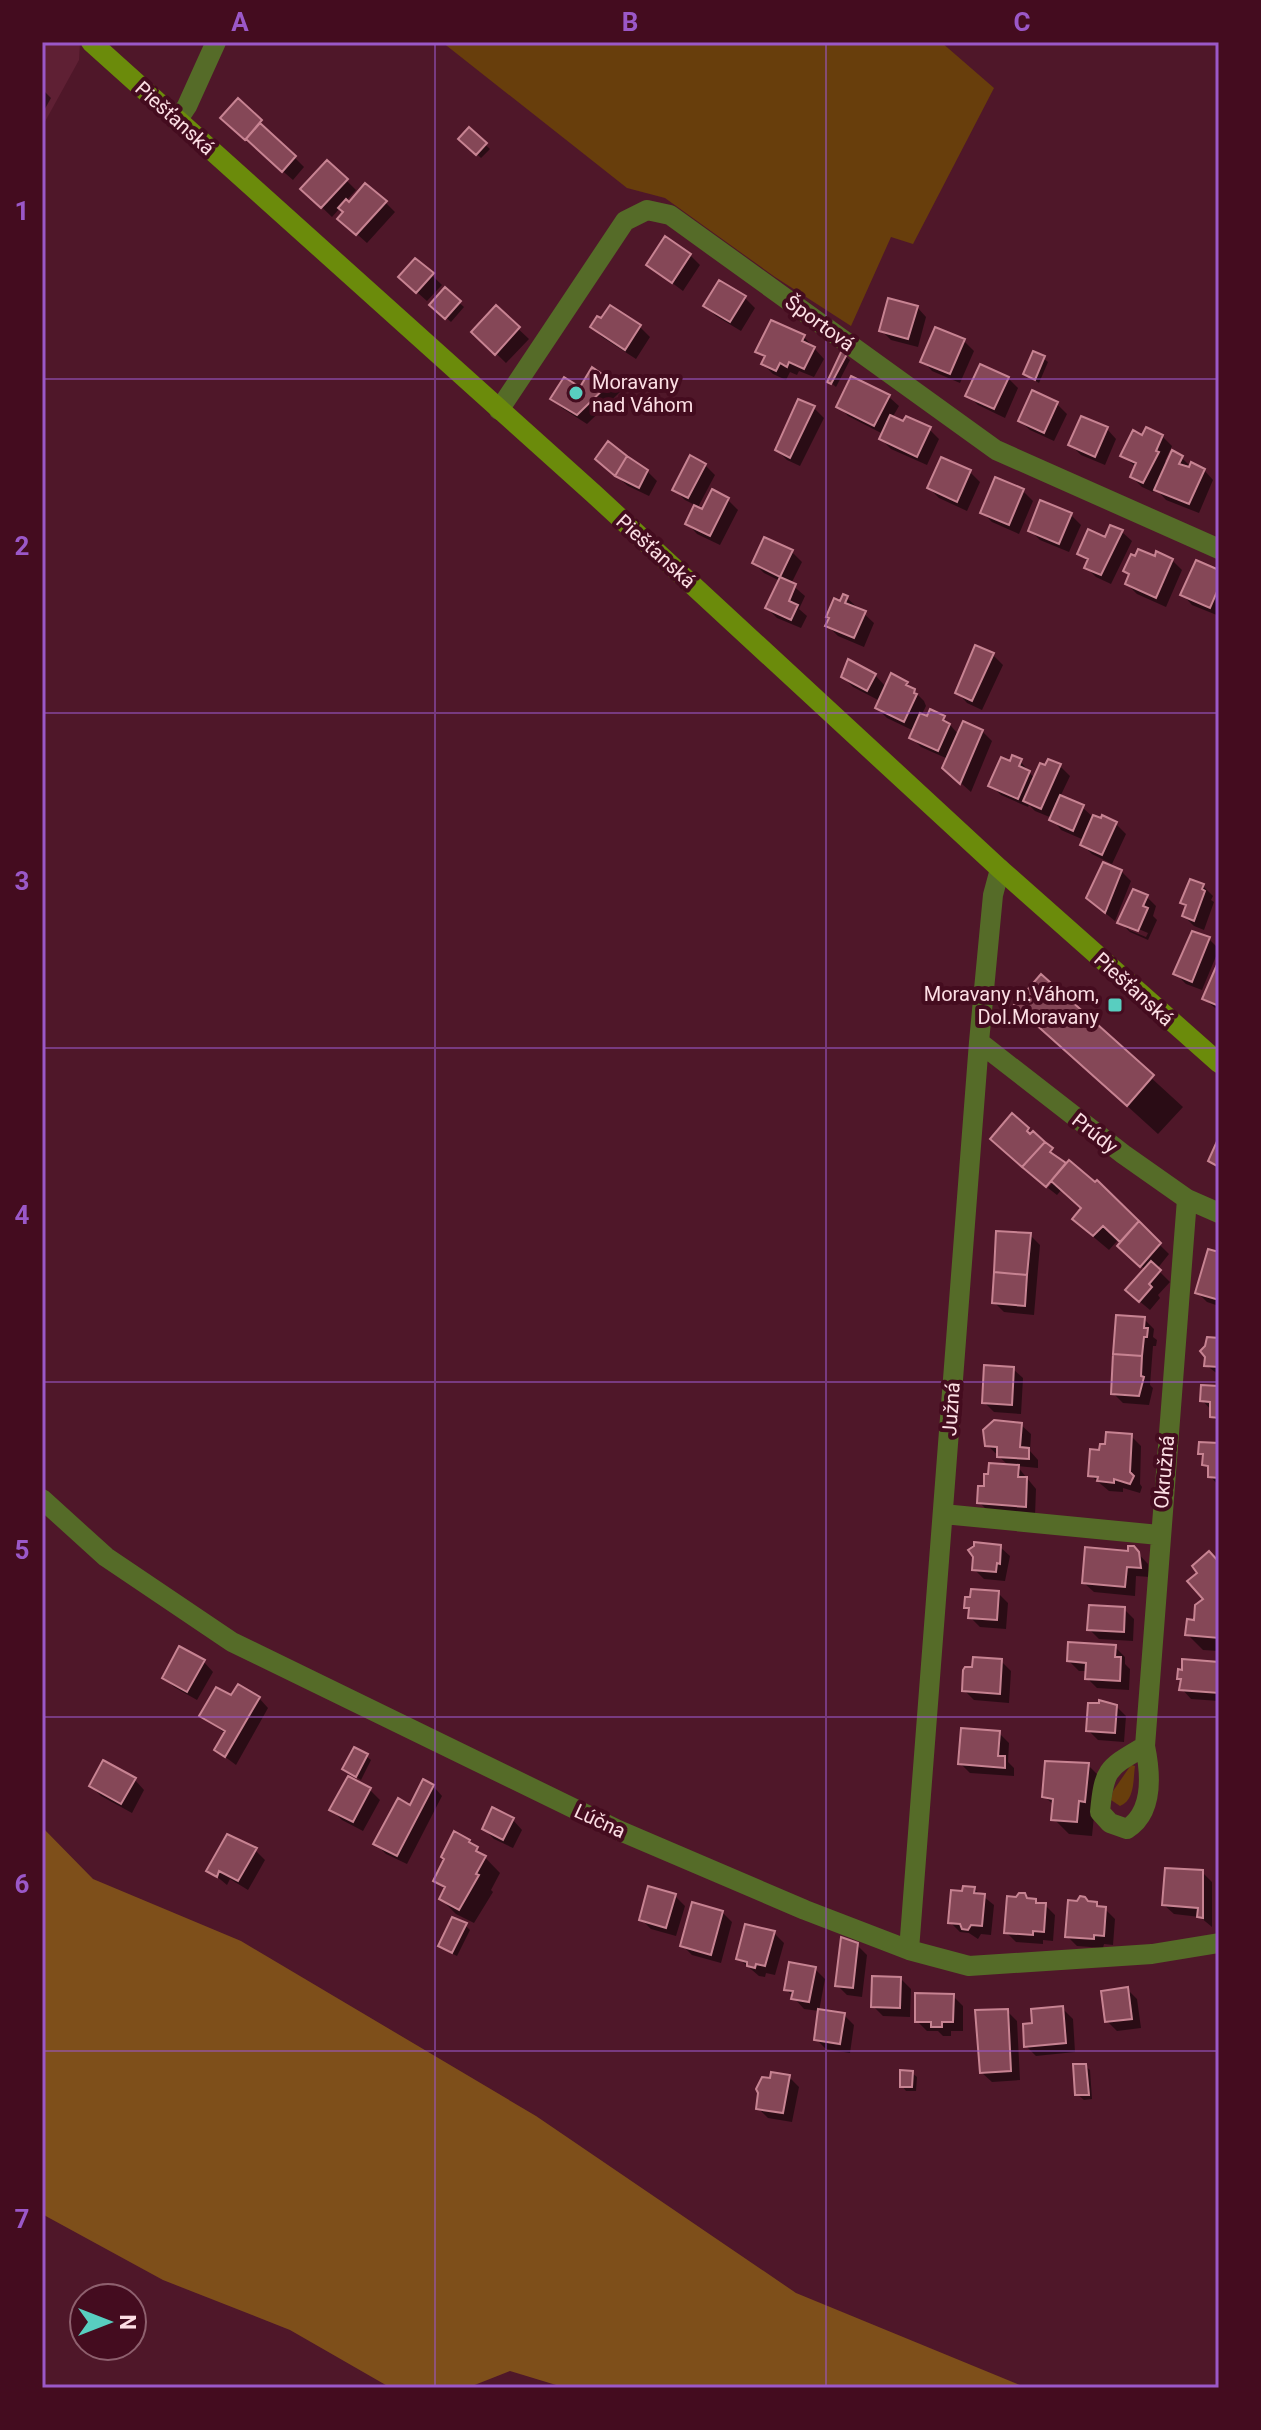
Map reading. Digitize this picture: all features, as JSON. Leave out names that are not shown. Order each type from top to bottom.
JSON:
[{"type":"main road","name":"Piešťanská","points":[[91,42],[793,676],[1000,869],[1219,1063]]},
{"type":"street","points":[[177,121],[216,42]]},
{"type":"street","name":"Športová","points":[[499,410],[625,221],[647,210],[670,215],[996,450],[1219,549]]},
{"type":"street","name":"Južná","points":[[909,1950],[979,1042],[993,895],[1000,869]]},
{"type":"street","name":"Prúdy","points":[[979,1042],[1123,1154],[1187,1199],[1219,1213]]},
{"type":"street","name":"Okružná","points":[[1145,1746],[1187,1199]]},
{"type":"street","name":"Lúčna","points":[[42,1499],[106,1557],[232,1642],[618,1830],[805,1910],[909,1950],[969,1966],[1152,1954],[1219,1943]]},
{"type":"street","points":[[943,1514],[1159,1535]]},
{"type":"shaded area","points":[[42,42],[80,42],[79,60],[42,127]]},
{"type":"shaded area","points":[[442,42],[941,42],[994,88],[913,244],[891,237],[851,326],[775,277],[665,198],[627,188]]},
{"type":"shaded area","points":[[1131,1765],[1135,1766],[1132,1789],[1128,1799],[1120,1806],[1111,1800],[1113,1791]]},
{"type":"shaded area","points":[[42,1827],[93,1879],[241,1941],[536,2116],[796,2293],[1027,2388],[566,2388],[510,2371],[467,2388],[391,2388],[290,2330],[163,2280],[42,2214]]},
{"type":"building","points":[[238,98],[262,120],[245,140],[220,118]]},
{"type":"building","points":[[260,123],[296,156],[282,172],[246,139]]},
{"type":"building","points":[[469,127],[487,143],[476,155],[458,139]]},
{"type":"building","points":[[327,160],[348,179],[321,208],[300,189]]},
{"type":"building","points":[[365,183],[387,201],[356,235],[337,219],[343,212],[338,208],[346,199],[349,202]]},
{"type":"building","points":[[665,236],[691,254],[672,283],[646,265]]},
{"type":"building","points":[[415,258],[434,273],[416,293],[398,277]]},
{"type":"building","points":[[719,280],[746,296],[730,322],[703,306]]},
{"type":"building","points":[[445,287],[461,301],[445,319],[429,305]]},
{"type":"building","points":[[888,298],[918,306],[908,339],[879,331]]},
{"type":"building","points":[[496,305],[520,327],[495,355],[471,332]]},
{"type":"building","points":[[610,305],[641,325],[625,350],[590,327]]},
{"type":"building","points":[[771,320],[805,335],[802,341],[815,347],[804,369],[789,362],[787,367],[780,363],[776,371],[761,364],[765,356],[755,352]]},
{"type":"building","points":[[935,327],[965,339],[950,374],[920,362]]},
{"type":"building","points":[[842,350],[847,354],[831,384],[827,382]]},
{"type":"building","points":[[1033,351],[1045,356],[1035,380],[1023,374]]},
{"type":"building","points":[[980,364],[1009,377],[994,409],[965,396]]},
{"type":"building","name":"Moravany nad Váhom","points":[[592,367],[612,381],[577,415],[550,399],[564,377],[580,387]]},
{"type":"building","points":[[851,376],[890,395],[874,426],[836,407]]},
{"type":"building","points":[[1032,390],[1058,402],[1044,433],[1018,421]]},
{"type":"building","points":[[798,399],[815,406],[790,458],[775,450]]},
{"type":"building","points":[[890,415],[903,421],[906,416],[931,427],[917,457],[879,439]]},
{"type":"building","points":[[1081,416],[1108,427],[1095,457],[1068,445]]},
{"type":"building","points":[[1146,427],[1163,435],[1156,451],[1159,452],[1143,483],[1130,477],[1136,463],[1120,456],[1133,430],[1142,435]]},
{"type":"building","points":[[608,441],[627,456],[615,476],[595,459]]},
{"type":"building","points":[[1172,450],[1183,456],[1179,464],[1189,467],[1191,462],[1205,469],[1189,504],[1154,490]]},
{"type":"building","points":[[690,455],[706,464],[688,498],[672,490]]},
{"type":"building","points":[[627,456],[648,470],[639,488],[615,476]]},
{"type":"building","points":[[941,457],[971,470],[957,502],[927,488]]},
{"type":"building","points":[[995,477],[1024,489],[1009,525],[980,513]]},
{"type":"building","points":[[712,489],[729,498],[710,536],[685,524],[694,505],[702,509]]},
{"type":"building","points":[[1040,500],[1072,513],[1059,544],[1028,531]]},
{"type":"building","points":[[1110,525],[1123,530],[1101,575],[1084,568],[1088,559],[1077,554],[1088,529],[1105,537]]},
{"type":"building","points":[[764,537],[793,550],[780,577],[752,563]]},
{"type":"building","points":[[1138,549],[1155,556],[1156,551],[1173,559],[1156,598],[1125,584],[1129,574],[1123,571],[1131,554],[1135,556]]},
{"type":"building","points":[[1196,560],[1219,570],[1219,587],[1210,608],[1180,595]]},
{"type":"building","points":[[780,577],[796,584],[789,601],[798,605],[791,620],[765,608]]},
{"type":"building","points":[[843,594],[848,596],[845,603],[866,611],[854,638],[825,626],[834,598],[840,601]]},
{"type":"building","points":[[975,645],[994,653],[972,701],[955,693]]},
{"type":"building","points":[[848,659],[876,674],[867,691],[841,677]]},
{"type":"building","points":[[891,673],[908,682],[906,685],[915,689],[914,693],[917,694],[904,722],[875,708]]},
{"type":"building","points":[[930,709],[945,716],[943,720],[950,724],[938,751],[909,738],[920,713],[927,716]]},
{"type":"building","points":[[963,721],[983,730],[960,784],[942,768]]},
{"type":"building","points":[[1012,755],[1022,759],[1019,766],[1030,771],[1018,799],[988,786],[1001,757],[1010,761]]},
{"type":"building","points":[[1048,759],[1061,764],[1041,809],[1023,801],[1040,763],[1045,765]]},
{"type":"building","points":[[1060,795],[1084,805],[1073,831],[1049,820]]},
{"type":"building","points":[[1093,815],[1101,818],[1102,815],[1117,822],[1102,855],[1080,845]]},
{"type":"building","points":[[1103,862],[1122,870],[1105,913],[1086,898]]},
{"type":"building","points":[[1190,879],[1204,884],[1202,889],[1205,891],[1194,921],[1182,916],[1186,905],[1180,903]]},
{"type":"building","points":[[1133,889],[1148,895],[1143,906],[1148,908],[1138,931],[1117,923]]},
{"type":"building","points":[[1192,931],[1210,937],[1192,982],[1173,974]]},
{"type":"building","points":[[1219,960],[1219,1006],[1202,999]]},
{"type":"building","points":[[1041,974],[1154,1075],[1127,1106],[1014,1005]]},
{"type":"building","points":[[1012,1113],[1029,1128],[1027,1131],[1030,1134],[1033,1131],[1045,1142],[1022,1167],[990,1139]]},
{"type":"building","points":[[1219,1137],[1219,1167],[1208,1161]]},
{"type":"building","points":[[1045,1142],[1053,1148],[1050,1152],[1066,1163],[1046,1187],[1022,1167]]},
{"type":"building","points":[[1069,1160],[1095,1182],[1097,1180],[1139,1221],[1120,1242],[1103,1226],[1093,1236],[1072,1219],[1081,1208],[1051,1181]]},
{"type":"building","points":[[1139,1221],[1161,1243],[1140,1267],[1117,1246]]},
{"type":"building","points":[[996,1231],[1031,1233],[1027,1275],[994,1272]]},
{"type":"building","points":[[1208,1249],[1219,1252],[1219,1300],[1195,1293]]},
{"type":"building","points":[[1151,1261],[1161,1270],[1139,1302],[1125,1290]]},
{"type":"building","points":[[994,1272],[1027,1275],[1025,1306],[992,1303]]},
{"type":"building","points":[[1116,1315],[1145,1317],[1144,1328],[1148,1328],[1142,1356],[1113,1354]]},
{"type":"building","points":[[1207,1337],[1219,1338],[1219,1367],[1204,1366],[1205,1357],[1200,1351]]},
{"type":"building","points":[[1113,1354],[1142,1356],[1141,1376],[1144,1377],[1139,1396],[1111,1394]]},
{"type":"building","points":[[984,1365],[1014,1367],[1012,1405],[982,1403]]},
{"type":"building","points":[[1201,1385],[1219,1386],[1219,1418],[1210,1417],[1210,1402],[1200,1401]]},
{"type":"building","points":[[994,1420],[1022,1423],[1020,1447],[1029,1448],[1029,1459],[997,1457],[997,1447],[985,1446],[983,1430]]},
{"type":"building","points":[[1106,1432],[1132,1434],[1130,1472],[1134,1476],[1130,1484],[1114,1479],[1114,1483],[1097,1481],[1098,1477],[1088,1476],[1090,1449],[1099,1450],[1100,1444],[1105,1444]]},
{"type":"building","points":[[1199,1442],[1219,1443],[1219,1478],[1208,1477],[1208,1466],[1202,1465],[1203,1454],[1198,1454]]},
{"type":"building","points":[[989,1463],[1019,1465],[1018,1477],[1027,1477],[1026,1507],[977,1503],[978,1486],[984,1486],[984,1474],[988,1474]]},
{"type":"building","points":[[974,1542],[1001,1545],[1000,1564],[997,1563],[996,1572],[972,1570],[973,1557],[968,1550]]},
{"type":"building","points":[[1128,1546],[1134,1546],[1139,1552],[1141,1568],[1127,1567],[1125,1587],[1082,1583],[1085,1547],[1128,1551]]},
{"type":"building","points":[[1209,1551],[1219,1562],[1219,1638],[1185,1635],[1187,1619],[1194,1620],[1195,1605],[1203,1599],[1187,1581],[1197,1573],[1192,1566]]},
{"type":"building","points":[[971,1589],[999,1591],[997,1620],[968,1618],[969,1608],[964,1608],[965,1597],[970,1597]]},
{"type":"building","points":[[1089,1605],[1125,1607],[1124,1632],[1087,1630]]},
{"type":"building","points":[[1068,1642],[1116,1645],[1115,1657],[1121,1657],[1120,1681],[1085,1679],[1086,1663],[1067,1661]]},
{"type":"building","points":[[179,1646],[205,1660],[187,1692],[162,1678]]},
{"type":"building","points":[[973,1657],[1002,1659],[1000,1694],[962,1691],[963,1670],[972,1667]]},
{"type":"building","points":[[1182,1659],[1219,1662],[1219,1693],[1179,1690],[1181,1679],[1177,1679],[1178,1669],[1182,1670]]},
{"type":"building","points":[[238,1684],[260,1697],[225,1757],[214,1750],[225,1731],[199,1716],[216,1687],[231,1695]]},
{"type":"building","points":[[1099,1700],[1117,1705],[1115,1733],[1086,1731],[1088,1703],[1099,1703]]},
{"type":"building","points":[[961,1728],[1000,1731],[998,1756],[1005,1756],[1005,1768],[958,1764]]},
{"type":"building","points":[[354,1747],[368,1754],[356,1777],[342,1769]]},
{"type":"building","points":[[103,1760],[136,1778],[121,1804],[89,1786]]},
{"type":"building","points":[[1045,1761],[1089,1763],[1085,1802],[1079,1801],[1077,1822],[1051,1820],[1053,1799],[1042,1797]]},
{"type":"building","points":[[348,1776],[371,1788],[353,1822],[329,1810]]},
{"type":"building","points":[[423,1779],[434,1785],[397,1856],[373,1844],[398,1798],[410,1805]]},
{"type":"building","points":[[492,1807],[514,1818],[503,1840],[482,1829]]},
{"type":"building","points":[[454,1831],[470,1840],[478,1847],[476,1851],[486,1856],[459,1910],[439,1899],[445,1887],[433,1881]]},
{"type":"building","points":[[227,1834],[257,1848],[238,1881],[219,1871],[217,1877],[206,1871]]},
{"type":"building","points":[[1165,1868],[1203,1870],[1203,1918],[1197,1917],[1198,1908],[1162,1905]]},
{"type":"building","points":[[648,1886],[676,1894],[666,1928],[639,1920]]},
{"type":"building","points":[[963,1886],[975,1887],[974,1893],[985,1894],[982,1926],[971,1925],[968,1930],[962,1929],[960,1924],[948,1923],[951,1890],[962,1891]]},
{"type":"building","points":[[1019,1893],[1036,1899],[1036,1903],[1046,1903],[1044,1932],[1033,1931],[1033,1935],[1004,1933],[1007,1896],[1016,1897]]},
{"type":"building","points":[[1080,1896],[1097,1902],[1097,1906],[1106,1907],[1104,1936],[1094,1935],[1094,1939],[1065,1937],[1068,1900],[1077,1901]]},
{"type":"building","points":[[692,1902],[723,1911],[711,1955],[680,1946]]},
{"type":"building","points":[[452,1917],[467,1923],[452,1953],[438,1946]]},
{"type":"building","points":[[745,1924],[775,1931],[765,1966],[756,1964],[755,1968],[736,1959]]},
{"type":"building","points":[[841,1937],[858,1943],[853,1988],[835,1986]]},
{"type":"building","points":[[789,1962],[816,1967],[809,2002],[791,1999],[793,1991],[784,1990]]},
{"type":"building","points":[[872,1976],[901,1977],[900,2008],[871,2007]]},
{"type":"building","points":[[1128,1987],[1132,2019],[1105,2022],[1101,1991]]},
{"type":"building","points":[[915,1993],[954,1994],[953,2022],[942,2022],[942,2027],[931,2027],[931,2022],[915,2022]]},
{"type":"building","points":[[1063,2006],[1066,2043],[1024,2047],[1023,2024],[1032,2023],[1031,2009]]},
{"type":"building","points":[[818,2009],[845,2013],[840,2044],[814,2040]]},
{"type":"building","points":[[1008,2009],[1011,2071],[980,2073],[975,2010]]},
{"type":"building","points":[[1073,2064],[1086,2064],[1089,2095],[1075,2095]]},
{"type":"building","points":[[900,2070],[913,2071],[912,2087],[900,2087]]},
{"type":"building","points":[[771,2072],[790,2075],[783,2113],[756,2109],[756,2089],[762,2077],[770,2078]]},
{"type":"place","name":"Moravany nad Váhom","points":[[576,393]]},
{"type":"place","name":"Moravany n.Váhom, Dol.Moravany","points":[[1115,1005]]}]
